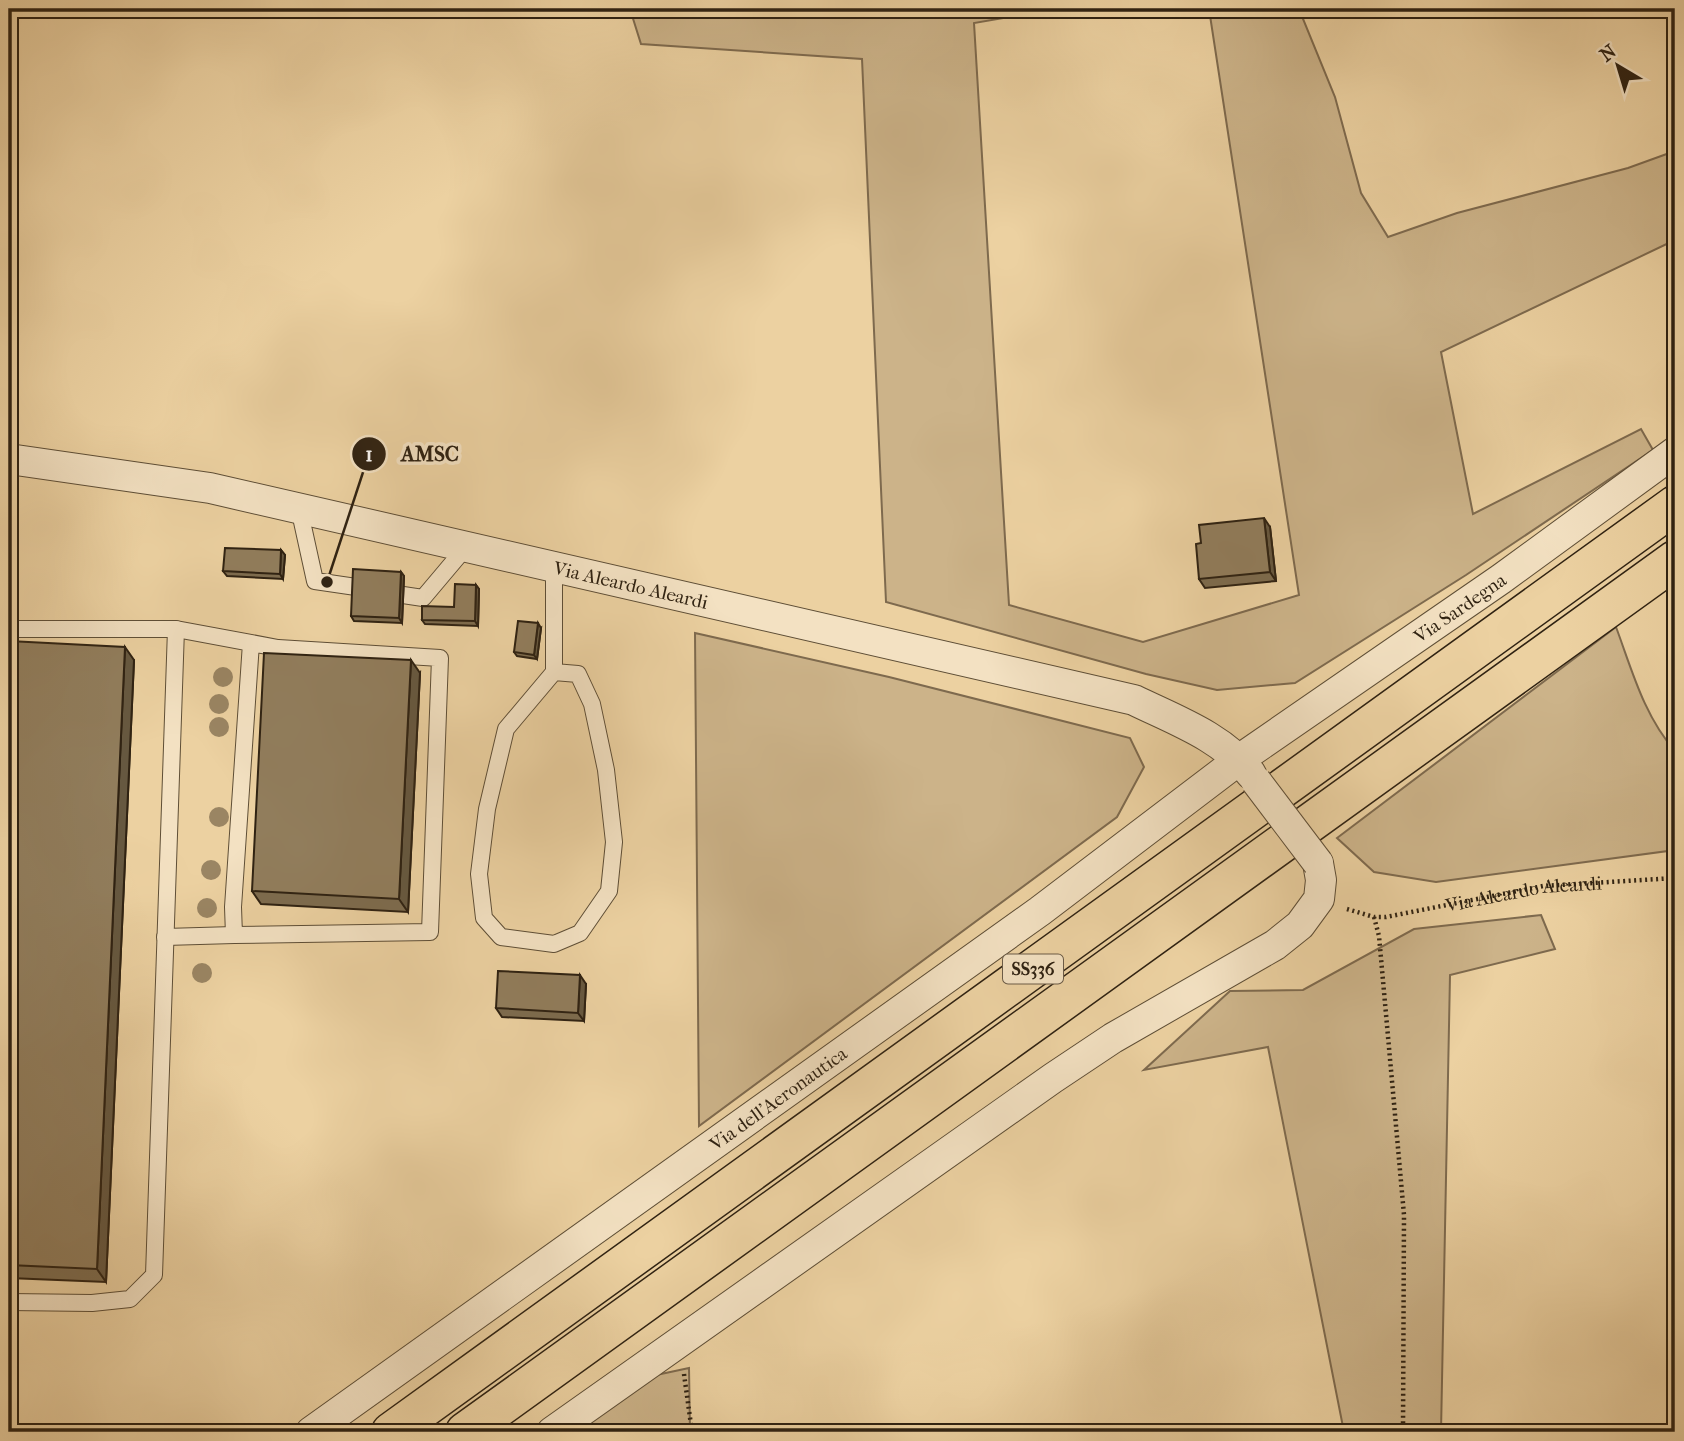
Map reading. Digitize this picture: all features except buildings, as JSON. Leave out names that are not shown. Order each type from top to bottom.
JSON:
[{"type":"highway","name":"SS336","points":[[391,1432],[1675,505]]},
{"type":"highway","name":"SS336","points":[[465,1432],[1675,560]]},
{"type":"street","name":"Via Sardegna","points":[[1248,770],[1675,452]]},
{"type":"street","name":"Via Aleardo Aleardi","points":[[9,459],[210,488],[1134,700],[1201,732],[1248,770],[1318,863],[1321,880],[1319,899],[1300,925],[1275,945],[1114,1038],[1053,1078],[679,1340]]},
{"type":"street","name":"Via dell'Aeronautica","points":[[311,1432],[1040,911],[1248,770]]},
{"type":"street","points":[[552,1432],[679,1340]]},
{"type":"lane","points":[[299,508],[315,581],[356,587]]},
{"type":"lane","points":[[403,595],[423,598],[466,547]]},
{"type":"lane","points":[[554,567],[554,672],[506,729],[487,810],[480,874],[484,918],[501,937],[554,944],[580,933],[609,891],[614,842],[606,770],[592,704],[578,674],[554,672]]},
{"type":"lane","points":[[9,629],[176,629],[278,648],[440,658],[430,932],[166,937]]},
{"type":"lane","points":[[9,1302],[92,1303],[130,1299],[154,1275],[176,629]]},
{"type":"lane","points":[[234,935],[233,907],[251,643]]},
{"type":"path","name":"Via Aleardo Aleardi","points":[[1403,1432],[1404,1215],[1379,936],[1374,917],[1543,886],[1675,878]]},
{"type":"path","points":[[679,1340],[692,1432]]},
{"type":"shaded area","points":[[630,9],[1055,9],[974,23],[1009,605],[1143,642],[1299,595],[1209,9],[1299,9],[1335,97],[1361,193],[1388,237],[1457,213],[1628,168],[1675,151],[1675,240],[1441,352],[1473,514],[1641,429],[1653,450],[1466,575],[1295,683],[1217,690],[1146,674],[886,602],[862,59],[641,44]]},
{"type":"shaded area","points":[[1616,627],[1647,708],[1675,751],[1675,850],[1436,882],[1374,872],[1337,838]]},
{"type":"shaded area","points":[[695,633],[889,677],[1130,738],[1144,767],[1117,817],[699,1126]]},
{"type":"shaded area","points":[[1541,915],[1555,949],[1450,975],[1441,1432],[1344,1432],[1268,1047],[1144,1070],[1230,991],[1303,990],[1414,929]]},
{"type":"shaded area","points":[[689,1368],[690,1432],[571,1432],[647,1377]]},
{"type":"place","name":"AMSC","points":[[327,582]]}]
